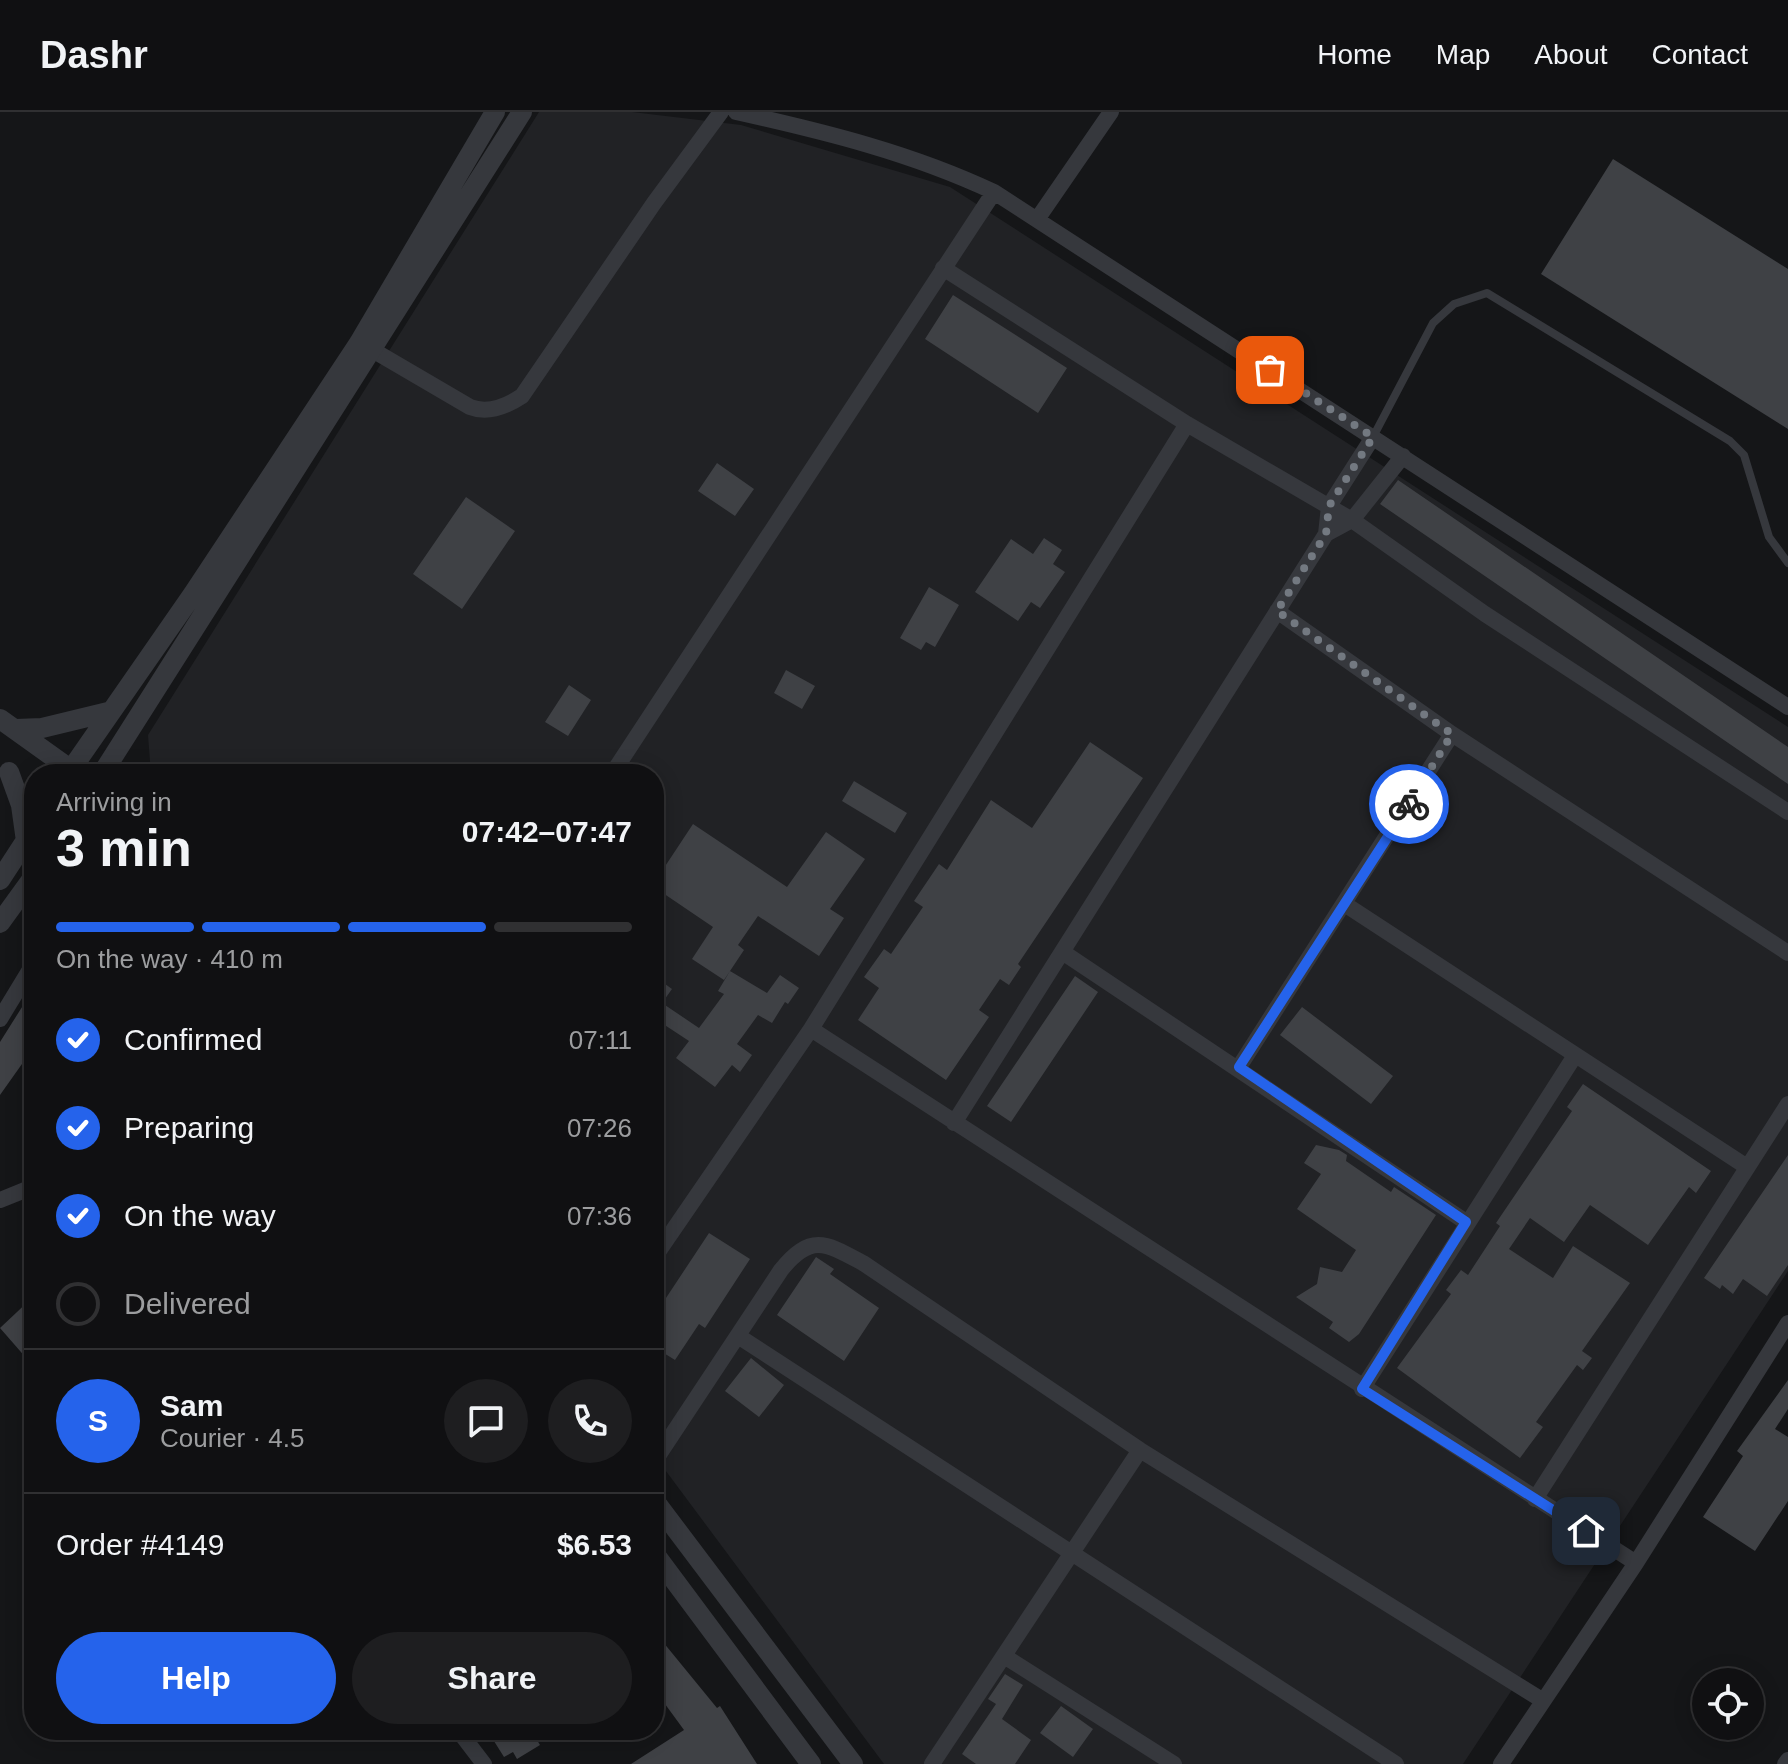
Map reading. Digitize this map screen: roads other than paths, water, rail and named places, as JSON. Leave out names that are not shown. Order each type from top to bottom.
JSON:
[{"type":"street","points":[[366,346],[495,112]]},
{"type":"street","points":[[108,764],[275,486],[522,112]]},
{"type":"street","points":[[366,346],[470,407],[479,410],[510,404],[522,396],[654,203],[721,112]]},
{"type":"street","points":[[736,112],[834,134],[903,154],[994,192],[1788,707]]},
{"type":"street","points":[[1038,218],[1111,112]]},
{"type":"street","points":[[619,764],[994,192]]},
{"type":"street","points":[[943,268],[1187,424],[1352,520],[1485,614],[1788,812]]},
{"type":"street","points":[[664,1243],[811,1029],[1187,424]]},
{"type":"street","points":[[954,1123],[1326,534],[1329,506],[1373,437]]},
{"type":"street","points":[[1326,534],[1352,520],[1403,456]]},
{"type":"street","points":[[77,764],[108,712],[275,486]]},
{"type":"street","points":[[1277,611],[1452,734],[1788,953]]},
{"type":"street","points":[[8,724],[42,728],[108,712]]},
{"type":"street","points":[[8,724],[61,764]]},
{"type":"street","points":[[1239,1067],[1346,905],[1452,734]]},
{"type":"street","points":[[5,769],[24,783]]},
{"type":"street","points":[[5,769],[24,815]]},
{"type":"street","points":[[0,880],[24,843]]},
{"type":"street","points":[[0,923],[24,890]]},
{"type":"street","points":[[1346,905],[1574,1057],[1747,1167]]},
{"type":"street","points":[[1064,953],[1239,1067],[1466,1222]]},
{"type":"street","points":[[0,1019],[24,979]]},
{"type":"street","points":[[811,1029],[1362,1389],[1636,1563]]},
{"type":"street","points":[[1362,1389],[1574,1057]]},
{"type":"street","points":[[1535,1499],[1788,1104]]},
{"type":"street","points":[[0,1200],[24,1190]]},
{"type":"street","points":[[664,1447],[794,1254],[816,1244],[828,1244],[863,1263],[1140,1450],[1542,1700]]},
{"type":"street","points":[[1501,1764],[1636,1563],[1788,1323]]},
{"type":"street","points":[[738,1336],[1396,1764]]},
{"type":"street","points":[[932,1764],[1140,1450]]},
{"type":"street","points":[[664,1513],[853,1764]]},
{"type":"street","points":[[664,1566],[811,1764]]},
{"type":"street","points":[[716,1636],[735,1609]]},
{"type":"street","points":[[1004,1656],[1174,1764]]},
{"type":"street","points":[[466,1740],[484,1764]]},
{"type":"lane","points":[[1373,437],[1433,323],[1454,304],[1487,293],[1730,441],[1744,455],[1769,537],[1788,563]]}]
